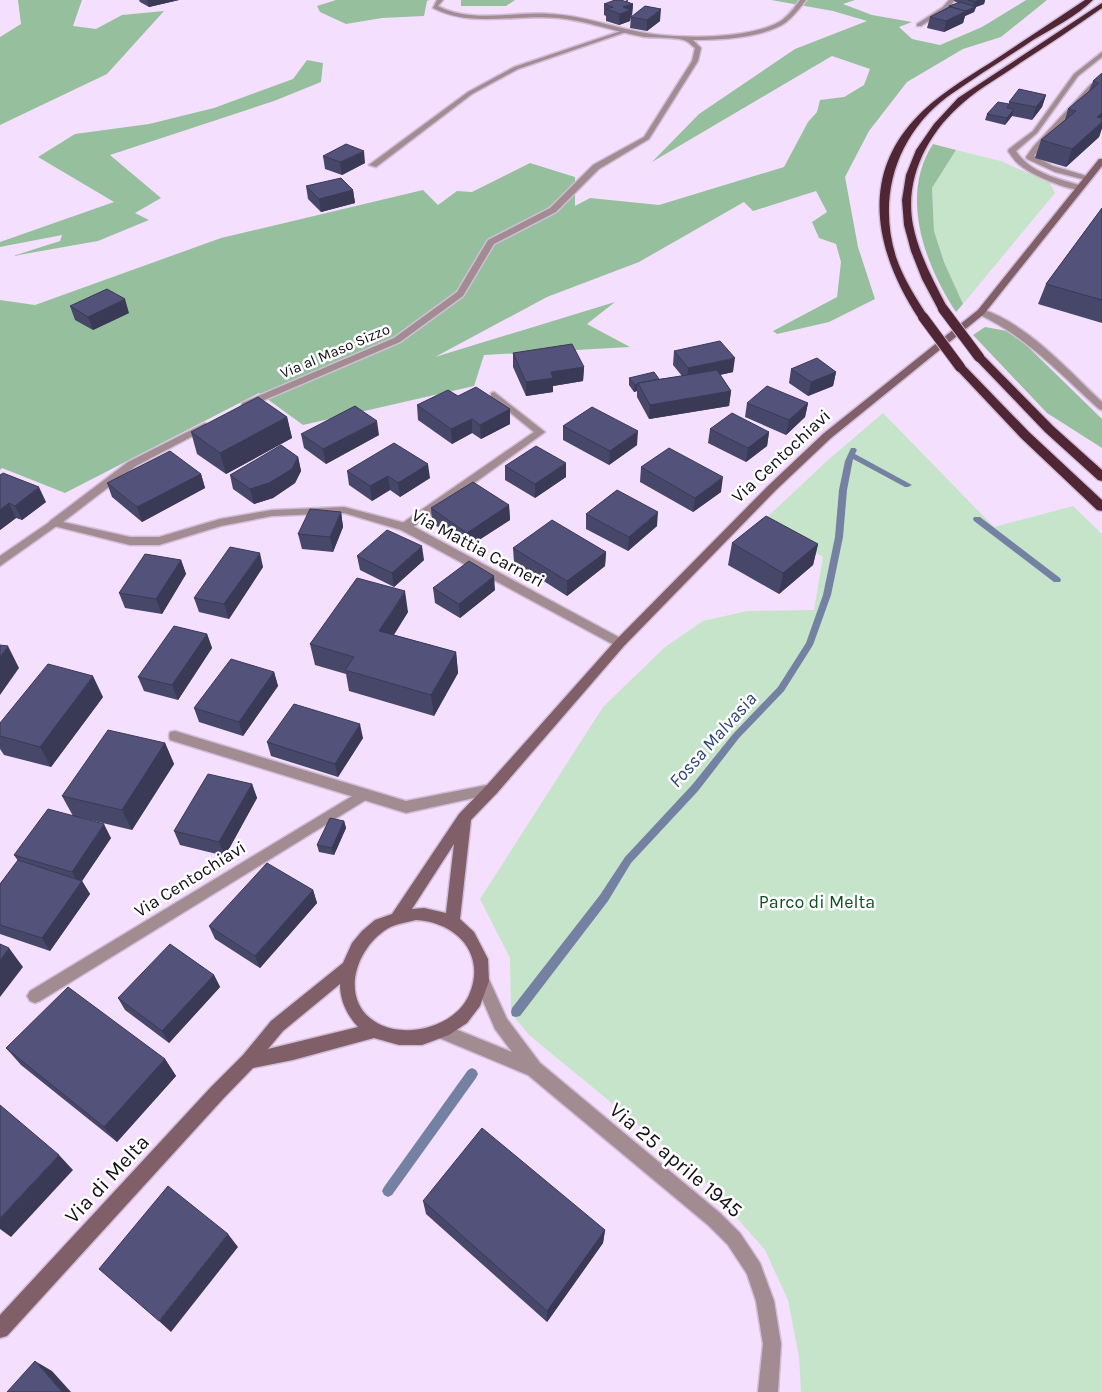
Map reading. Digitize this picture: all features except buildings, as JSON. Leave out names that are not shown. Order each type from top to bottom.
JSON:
[{"type":"highway","points":[[1068,14],[1079,0]]},
{"type":"highway","points":[[1090,0],[944,96],[924,113],[908,132],[894,156],[886,182],[883,213],[891,256],[904,286],[923,317],[960,367],[1025,435],[1102,507]]},
{"type":"highway","points":[[1102,5],[961,100],[942,117],[914,161],[907,187],[906,217],[917,259],[943,309],[979,358],[1049,429],[1102,477]]},
{"type":"highway","points":[[1049,429],[1102,468]]},
{"type":"street","points":[[440,0],[435,7],[451,14],[570,17],[626,31],[655,36],[686,37],[730,36],[759,31],[780,23],[803,0]]},
{"type":"street","points":[[919,25],[945,8],[952,0]]},
{"type":"street","points":[[373,165],[470,93],[516,68],[626,31]]},
{"type":"street","name":"Via al Maso Sizzo","points":[[238,408],[397,340],[460,294],[492,242],[553,210],[596,168],[647,138],[695,61],[698,48],[686,37]]},
{"type":"street","points":[[1080,188],[1040,174],[1016,160],[1012,151],[1035,132],[1076,75],[1102,54]]},
{"type":"street","points":[[1087,179],[1053,169],[1030,157],[1033,149],[1047,138],[1078,99],[1093,85]]},
{"type":"street","name":"Via Centochiavi","points":[[398,918],[464,818],[620,643],[772,488],[827,436],[981,312],[1102,161]]},
{"type":"street","points":[[981,312],[997,318],[1022,334],[1102,407]]},
{"type":"street","points":[[405,527],[540,432],[494,394]]},
{"type":"street","points":[[0,562],[132,464],[212,422]]},
{"type":"street","name":"Via Mattia Carneri","points":[[54,523],[130,541],[159,541],[220,523],[272,513],[344,510],[405,527],[620,643]]},
{"type":"street","points":[[175,736],[406,807],[451,799],[492,788]]},
{"type":"street","name":"Via Centochiavi","points":[[35,996],[364,794]]},
{"type":"street","points":[[452,922],[464,818]]},
{"type":"street","name":"Via di Melta","points":[[425,914],[452,922],[466,932],[476,946],[482,962],[482,980],[476,998],[466,1014],[443,1032],[413,1039],[393,1038],[375,1030],[359,1018],[351,1003],[346,986],[348,968],[354,952],[366,937],[381,925],[398,918],[425,914]]},
{"type":"street","name":"Via di Melta","points":[[0,1329],[210,1100],[249,1061],[277,1026],[348,968]]},
{"type":"street","name":"Via 25 aprile 1945","points":[[482,980],[501,1024],[534,1069],[714,1219],[734,1239],[754,1269],[765,1301],[772,1344],[768,1392]]},
{"type":"street","points":[[249,1061],[293,1052],[375,1030]]},
{"type":"street","name":"Via 25 aprile 1945","points":[[443,1032],[534,1069]]},
{"type":"green space","points":[[18,0],[82,0],[73,26],[96,29],[122,15],[164,11],[107,74],[0,125],[0,37],[21,24]]},
{"type":"green space","points":[[336,0],[429,0],[427,1],[424,16],[382,18],[346,24],[320,12],[317,6]]},
{"type":"green space","points":[[461,0],[515,0],[506,6],[461,6]]},
{"type":"green space","points":[[771,0],[855,0],[843,4],[872,15],[912,22],[899,27],[912,39],[940,45],[982,27],[1026,0],[1047,0],[1001,37],[963,49],[907,82],[869,131],[845,177],[858,247],[875,299],[829,322],[777,334],[773,331],[837,297],[841,262],[836,244],[819,238],[812,222],[827,212],[816,191],[753,211],[744,202],[639,262],[547,297],[435,357],[615,302],[587,324],[630,347],[484,355],[474,386],[303,425],[259,393],[65,493],[2,468],[0,470],[0,300],[35,305],[221,238],[423,190],[438,205],[457,191],[472,192],[530,163],[575,177],[575,206],[590,198],[659,205],[784,167],[808,122],[817,112],[820,100],[844,97],[864,85],[870,69],[832,56],[652,162],[699,114],[795,49],[867,21],[833,11]]},
{"type":"green space","points":[[307,60],[323,63],[321,82],[274,101],[110,155],[161,198],[135,213],[149,220],[98,241],[13,256],[60,241],[62,235],[0,247],[0,242],[114,202],[38,157],[75,134],[149,124],[214,108],[293,79]]},
{"type":"green space","points":[[933,144],[956,150],[932,188],[934,231],[944,262],[963,304],[956,312],[935,273],[926,252],[920,230],[917,208],[918,186],[923,164]]},
{"type":"green space","points":[[956,150],[1001,161],[1050,183],[1055,193],[963,304],[944,262],[934,231],[932,188]]},
{"type":"green space","points":[[985,327],[1007,331],[1017,336],[1102,419],[1102,448],[1047,413],[973,335]]},
{"type":"green space","name":"Parco di Melta","points":[[883,413],[994,527],[1073,506],[1102,534],[1102,1392],[801,1392],[799,1357],[788,1300],[765,1250],[697,1173],[529,1035],[511,1013],[510,958],[480,899],[603,707],[665,647],[703,621],[747,611],[814,610],[823,557],[761,523],[828,460]]},
{"type":"waterway","name":"Fossa Malvasia","points":[[516,1012],[604,898],[628,860],[695,788],[736,736],[781,689],[810,643],[827,595],[839,537],[843,490],[853,450]]},
{"type":"waterway","points":[[852,455],[908,485]]},
{"type":"waterway","points":[[977,519],[1057,580]]},
{"type":"waterway","name":"Fossa Malvasia","points":[[388,1191],[472,1074]]}]
